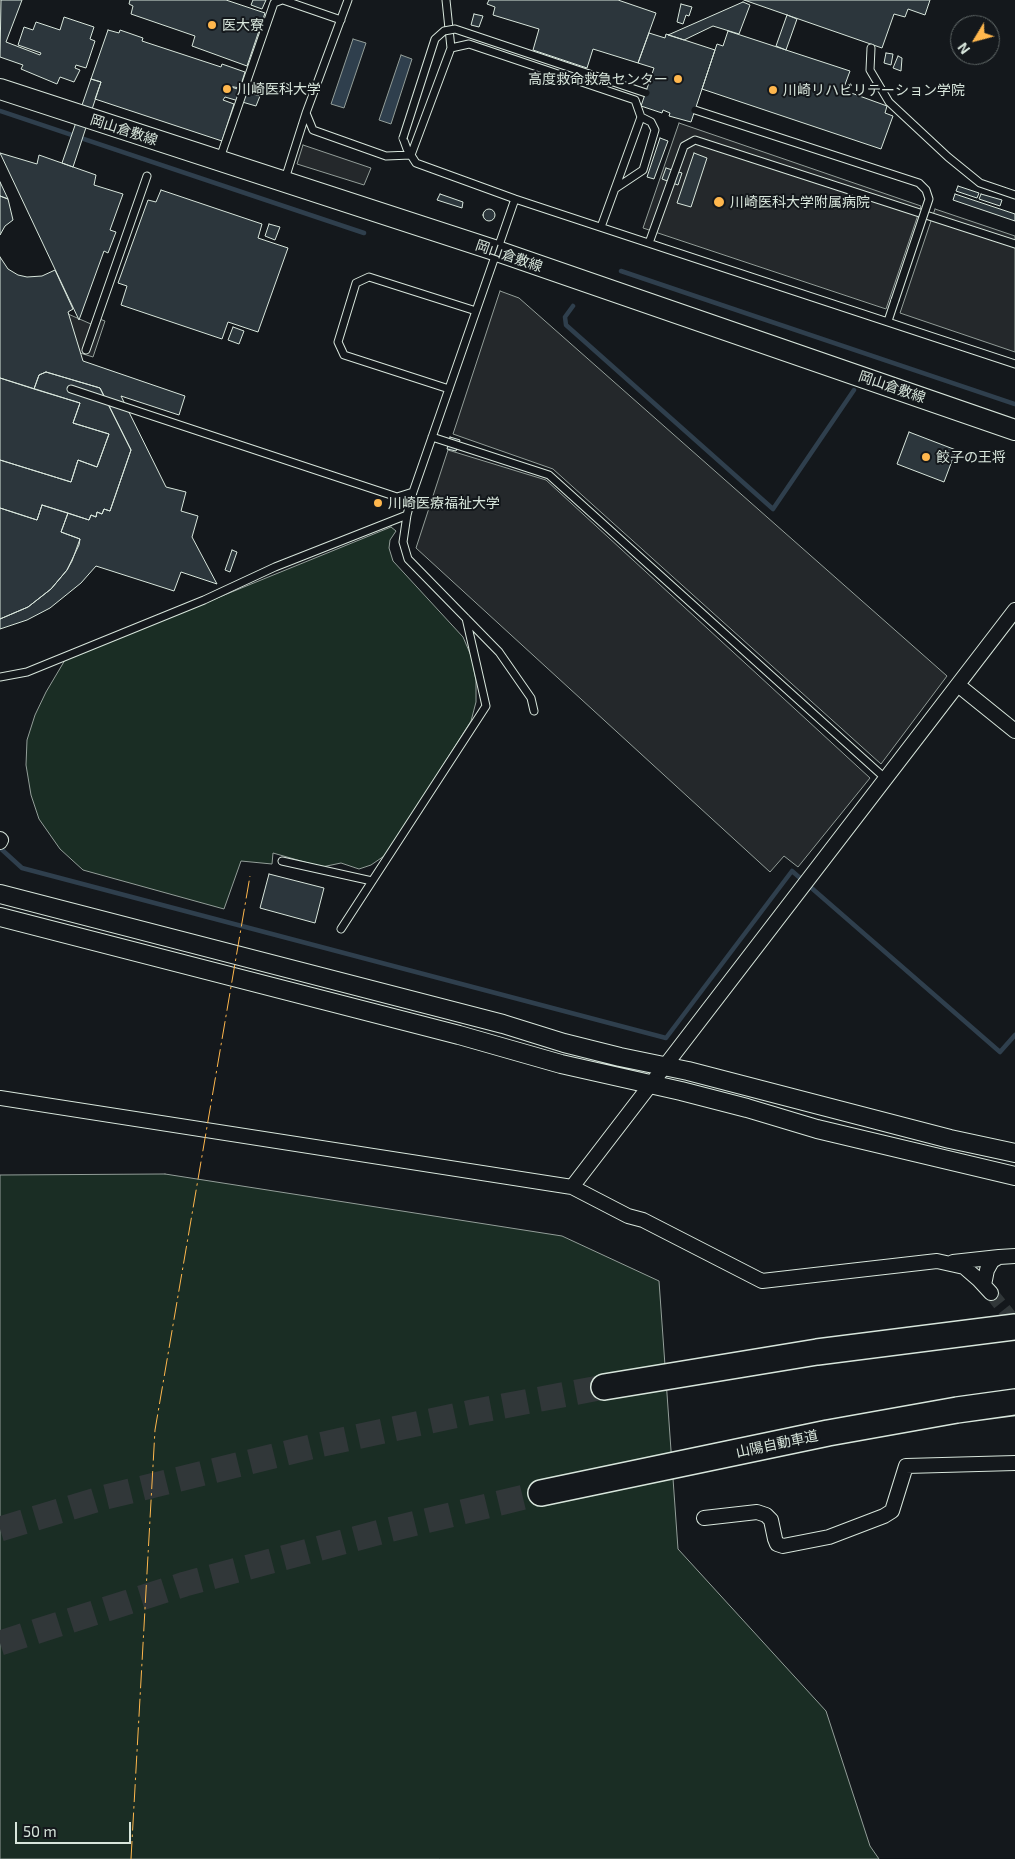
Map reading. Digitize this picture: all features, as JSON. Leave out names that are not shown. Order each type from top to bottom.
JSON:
[{"type":"highway","points":[[604,1387],[817,1352],[1015,1327]]},
{"type":"highway","name":"山陽自動車道","points":[[541,1493],[828,1433],[957,1410],[1015,1402]]},
{"type":"main road","name":"岡山倉敷線","points":[[0,89],[496,251],[1015,430]]},
{"type":"street","points":[[572,1187],[1015,610]]},
{"type":"street","points":[[958,685],[1015,731]]},
{"type":"street","points":[[0,894],[503,1024],[564,1043],[1015,1153]]},
{"type":"street","points":[[0,917],[561,1064],[650,1084],[747,1108],[817,1129],[1015,1176]]},
{"type":"street","points":[[0,1098],[572,1187],[628,1216],[643,1220],[762,1281],[937,1261],[949,1262],[1015,1256]]},
{"type":"street","points":[[949,1262],[964,1267],[987,1289],[987,1270],[992,1261],[999,1257]]},
{"type":"street","points":[[704,1518],[757,1512],[771,1520],[777,1544],[783,1546],[830,1537],[884,1516],[892,1511],[906,1466],[1015,1463]]},
{"type":"lane","points":[[219,160],[274,3],[280,0],[341,20]]},
{"type":"lane","points":[[284,182],[306,113],[348,0]]},
{"type":"lane","points":[[411,155],[451,48],[446,0]]},
{"type":"lane","points":[[646,93],[456,29],[444,30],[435,39],[403,138],[416,163],[515,199],[1015,364]]},
{"type":"lane","points":[[451,48],[468,44],[634,100],[641,117],[651,122],[655,130],[643,170],[615,188]]},
{"type":"lane","points":[[871,48],[870,70],[888,102],[948,157],[980,183],[1015,195]]},
{"type":"lane","points":[[695,110],[919,183],[926,190],[929,199],[888,321]]},
{"type":"lane","points":[[306,113],[313,130],[386,156],[411,155]]},
{"type":"lane","points":[[601,227],[641,117]]},
{"type":"lane","points":[[648,243],[684,146],[695,140],[1015,244]]},
{"type":"lane","points":[[86,350],[147,176]]},
{"type":"lane","points":[[515,199],[413,492],[407,514],[403,542],[408,559],[499,652],[531,698],[534,711]]},
{"type":"lane","points":[[449,389],[344,355],[338,342],[356,283],[369,278],[476,311]]},
{"type":"lane","points":[[71,389],[397,498],[413,492]]},
{"type":"lane","points":[[432,438],[549,475],[886,779]]},
{"type":"lane","points":[[0,677],[27,672],[204,600],[275,567],[407,514]]},
{"type":"lane","points":[[341,928],[486,706],[466,618]]},
{"type":"lane","points":[[282,861],[372,881]]},
{"type":"green space","points":[[391,527],[396,531],[390,540],[389,548],[393,561],[463,637],[472,658],[476,681],[476,702],[471,721],[387,854],[371,865],[359,869],[341,863],[322,867],[273,853],[272,864],[241,861],[224,909],[83,870],[60,849],[39,819],[31,795],[26,765],[27,740],[35,715],[65,660]]},
{"type":"green space","points":[[165,1174],[562,1236],[659,1281],[678,1549],[826,1711],[870,1846],[879,1859],[0,1859],[0,1175]]},
{"type":"shaded area","points":[[679,123],[921,206],[886,309],[643,228]]},
{"type":"shaded area","points":[[303,145],[371,168],[364,185],[297,164]]},
{"type":"shaded area","points":[[935,209],[1015,236],[1015,352],[900,313]]},
{"type":"shaded area","points":[[500,291],[519,298],[947,676],[881,764],[553,469],[453,434]]},
{"type":"shaded area","points":[[68,314],[91,324],[94,317],[105,321],[93,357],[80,353]]},
{"type":"shaded area","points":[[448,450],[546,480],[870,778],[798,867],[784,856],[770,872],[416,548]]},
{"type":"water","points":[[353,39],[366,43],[344,108],[331,104]]},
{"type":"water","points":[[401,55],[412,59],[391,124],[379,120]]},
{"type":"building","points":[[1,0],[22,0],[6,42],[40,55],[41,53],[18,45],[24,27],[33,30],[36,22],[60,30],[64,17],[94,27],[90,39],[95,41],[86,68],[76,65],[75,68],[80,70],[74,82],[60,77],[57,84],[21,69],[23,65],[0,57]]},
{"type":"building","name":"医大寮","points":[[130,0],[226,0],[265,13],[247,66],[192,46],[195,36],[131,14],[133,6],[129,4]]},
{"type":"building","points":[[253,0],[266,0],[262,9],[251,5]]},
{"type":"building","points":[[489,0],[618,0],[656,13],[638,63],[593,49],[587,68],[533,50],[539,29],[493,15],[495,7],[487,4]]},
{"type":"building","points":[[744,0],[930,0],[925,15],[908,9],[905,17],[894,14],[882,48]]},
{"type":"building","points":[[743,2],[750,5],[739,34],[713,26],[684,40],[668,35]]},
{"type":"building","points":[[681,4],[692,7],[689,16],[686,15],[683,24],[677,22]]},
{"type":"building","points":[[474,14],[483,16],[479,27],[471,25]]},
{"type":"building","points":[[787,15],[797,19],[786,50],[776,46]]},
{"type":"building","points":[[108,30],[119,33],[120,30],[143,38],[142,41],[221,67],[222,64],[245,72],[240,88],[228,86],[260,96],[256,106],[225,97],[223,100],[234,104],[222,141],[95,99],[101,82],[91,79]]},
{"type":"building","name":"川崎リハビリテーション学院","points":[[728,31],[850,71],[843,90],[887,106],[885,113],[893,116],[881,149],[702,89],[717,44],[723,46]]},
{"type":"building","name":"高度救命救急センター","points":[[649,33],[665,38],[666,34],[715,50],[691,122],[669,116],[670,113],[663,110],[662,113],[641,106],[654,68],[638,63]]},
{"type":"building","points":[[886,53],[893,54],[891,65],[884,63]]},
{"type":"building","points":[[898,56],[902,58],[901,71],[893,68]]},
{"type":"building","points":[[91,79],[101,82],[73,167],[62,163]]},
{"type":"building","points":[[660,138],[668,141],[654,179],[647,177]]},
{"type":"building","points":[[0,153],[37,164],[39,155],[96,175],[94,185],[123,194],[110,230],[116,232],[108,253],[104,251],[79,320]]},
{"type":"building","points":[[694,153],[707,158],[691,207],[677,203]]},
{"type":"building","points":[[666,168],[682,173],[678,185],[662,179]]},
{"type":"building","points":[[0,182],[8,199],[0,196]]},
{"type":"building","points":[[958,186],[979,193],[977,198],[956,191]]},
{"type":"building","points":[[161,190],[262,224],[258,238],[288,248],[258,332],[228,322],[222,339],[121,305],[127,286],[118,283],[148,200],[156,202]]},
{"type":"building","points":[[440,194],[463,202],[462,208],[437,200]]},
{"type":"building","points":[[955,194],[1015,214],[1015,221],[953,200]]},
{"type":"building","points":[[981,194],[1002,200],[1000,206],[979,199]]},
{"type":"building","points":[[0,196],[8,199],[13,220],[5,226],[0,235]]},
{"type":"building","points":[[487,209],[491,209],[495,215],[491,221],[487,221],[483,217],[483,213]]},
{"type":"building","points":[[269,224],[280,227],[275,240],[265,236]]},
{"type":"building","points":[[0,257],[8,269],[18,275],[27,277],[42,276],[55,270],[73,309],[68,312],[83,361],[185,396],[179,415],[121,396],[166,487],[186,492],[181,511],[198,516],[192,537],[217,584],[181,572],[174,591],[96,566],[81,583],[50,608],[27,620],[0,629],[0,619],[28,607],[51,589],[67,570],[80,539],[61,532],[68,513],[89,520],[91,515],[96,517],[97,512],[102,514],[104,509],[110,511],[131,450],[100,388],[46,372],[39,375],[34,389],[0,378]]},
{"type":"building","points":[[233,327],[244,331],[239,344],[228,340]]},
{"type":"building","points":[[46,372],[100,388],[131,450],[110,511],[104,509],[102,514],[97,512],[96,517],[91,515],[89,520],[42,505],[37,520],[0,508],[0,460],[71,482],[78,460],[97,467],[109,434],[73,423],[80,403],[34,389],[39,375]]},
{"type":"building","points":[[0,378],[80,403],[73,423],[109,434],[97,467],[78,460],[71,482],[0,460]]},
{"type":"building","name":"餃子の王将","points":[[909,432],[956,450],[944,482],[897,464]]},
{"type":"building","points":[[450,437],[460,440],[456,451],[447,449]]},
{"type":"building","points":[[42,505],[68,513],[61,532],[80,539],[79,545],[67,570],[51,589],[28,607],[0,619],[0,508],[37,520]]},
{"type":"building","points":[[232,550],[237,552],[230,572],[225,570]]},
{"type":"building","points":[[269,874],[324,888],[315,923],[260,908]]},
{"type":"waterway","points":[[0,111],[364,233]]},
{"type":"waterway","points":[[621,271],[1015,404]]},
{"type":"waterway","points":[[573,306],[565,317],[566,325],[773,509],[854,390]]},
{"type":"waterway","points":[[0,848],[22,868],[666,1038],[792,871],[1000,1052],[1015,1035]]},
{"type":"tunnel","points":[[991,1293],[1015,1323]]},
{"type":"tunnel","points":[[0,1529],[106,1497],[319,1445],[472,1412],[604,1387]]},
{"type":"tunnel","points":[[0,1643],[185,1584],[388,1530],[541,1493]]},
{"type":"power","points":[[131,1859],[155,1430],[250,876]]},
{"type":"place","name":"医大寮","points":[[212,25]]},
{"type":"place","name":"高度救命救急センター","points":[[678,79]]},
{"type":"place","name":"川崎医科大学","points":[[227,89]]},
{"type":"place","name":"川崎リハビリテーション学院","points":[[773,90]]},
{"type":"place","name":"川崎医科大学附属病院","points":[[719,202]]},
{"type":"place","name":"餃子の王将","points":[[926,457]]},
{"type":"place","name":"川崎医療福祉大学","points":[[378,503]]}]
